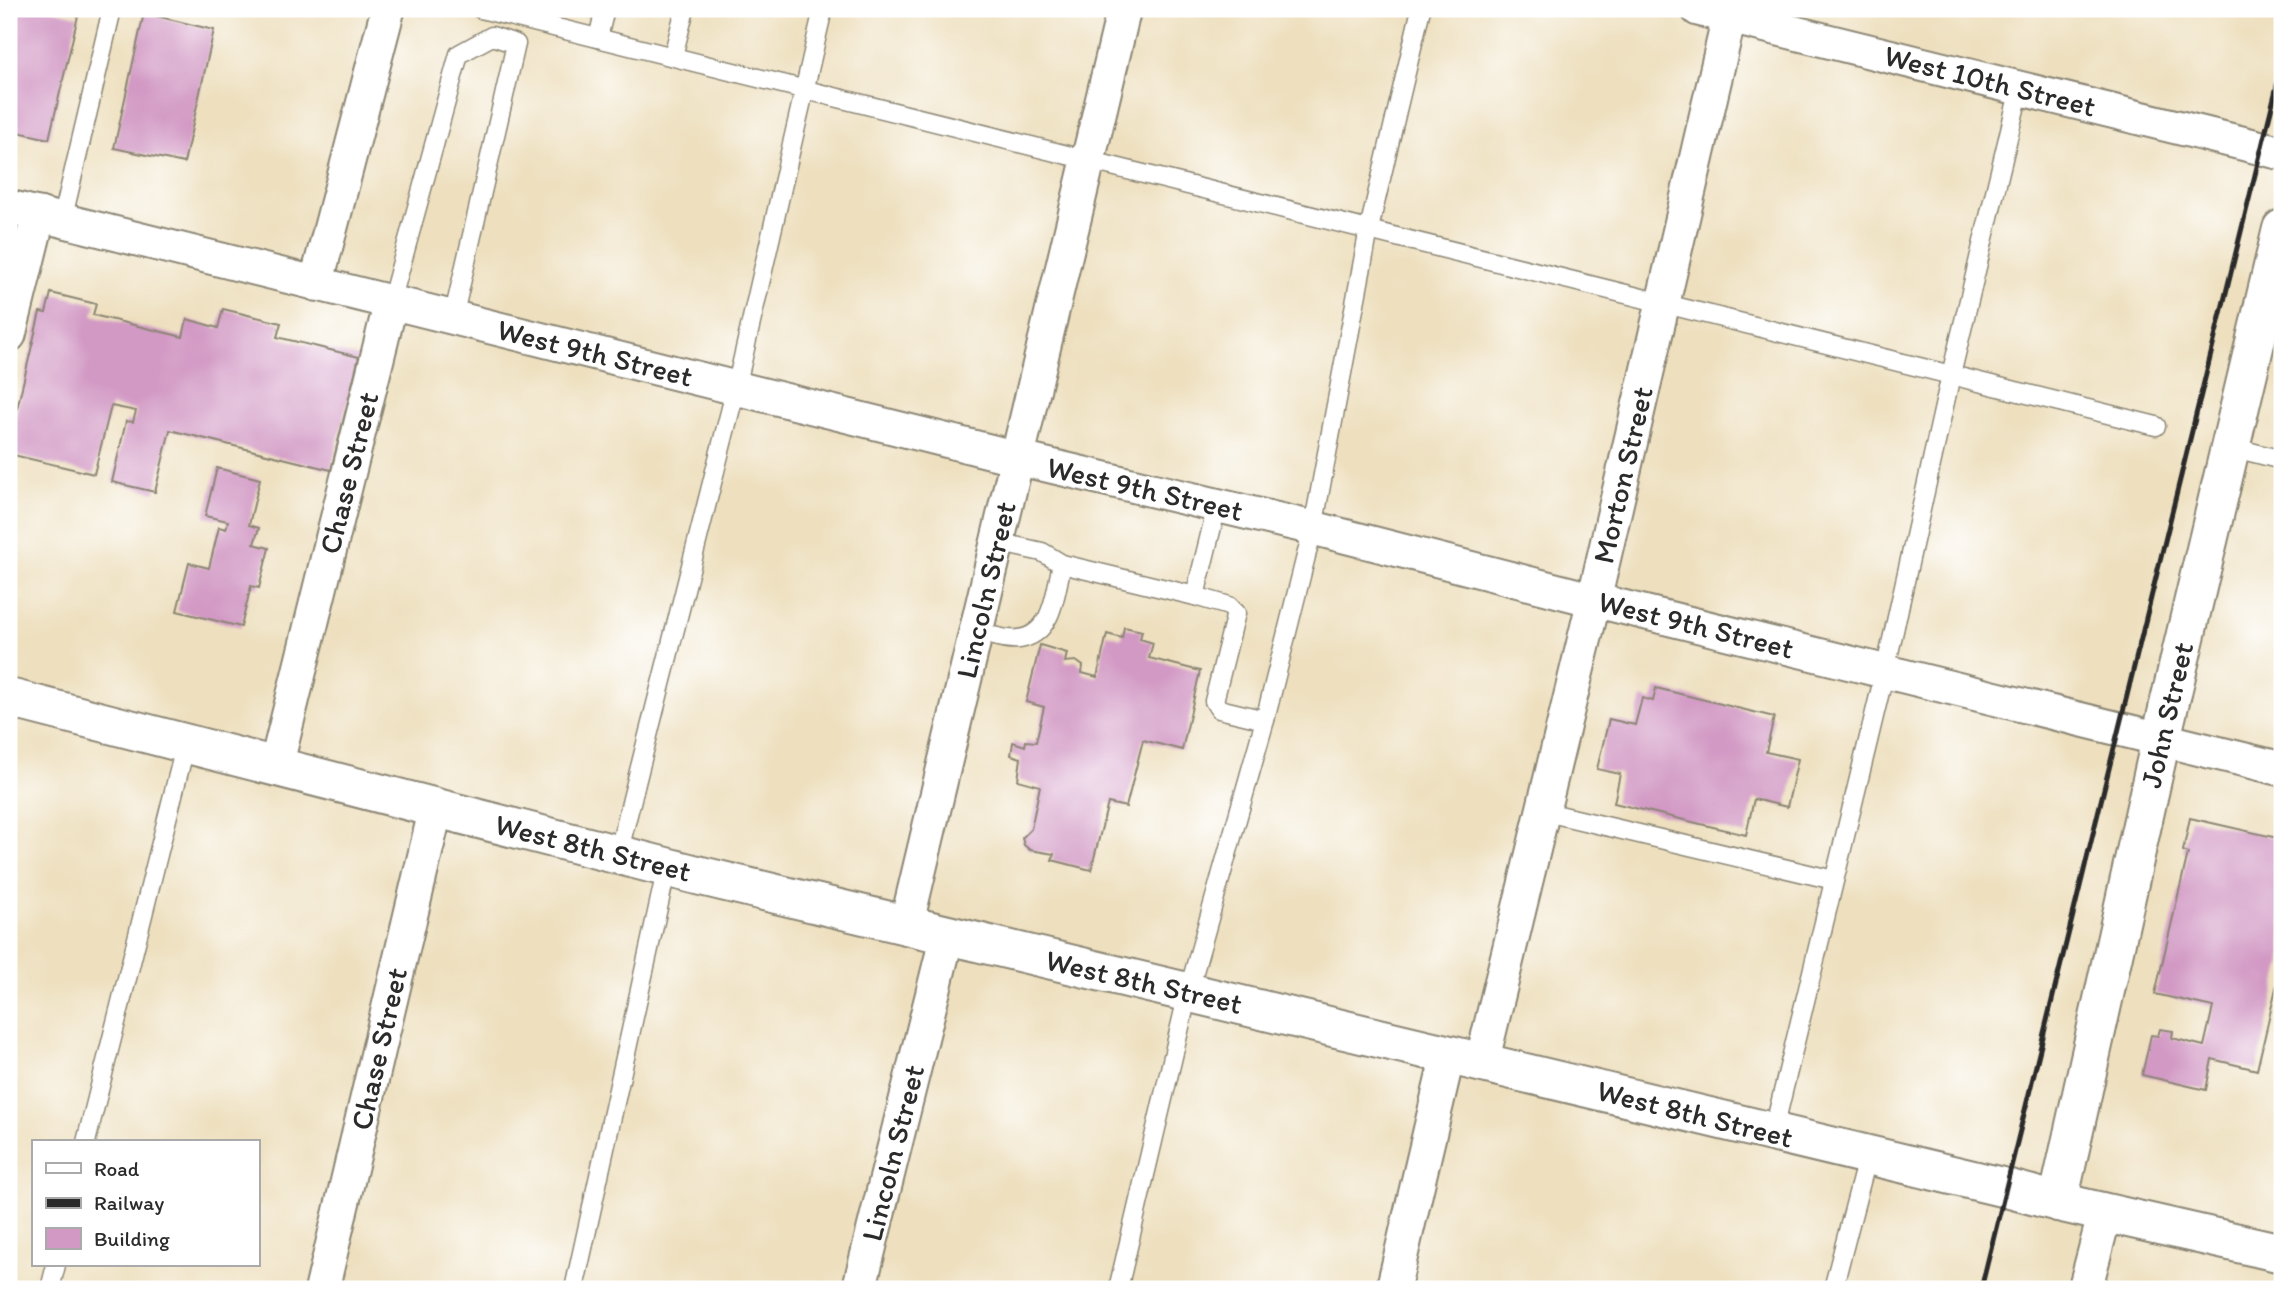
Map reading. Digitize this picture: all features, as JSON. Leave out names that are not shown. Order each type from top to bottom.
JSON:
[{"type":"street","points":[[316,284],[388,9]]},
{"type":"street","name":"Lincoln Street","points":[[906,926],[1124,9]]},
{"type":"street","name":"West 10th Street","points":[[1719,11],[2282,153]]},
{"type":"street","name":"Morton Street","points":[[1393,1289],[1542,811],[1663,302],[1719,11]]},
{"type":"street","name":"West 9th Street","points":[[36,214],[2282,769]]},
{"type":"street","points":[[9,335],[36,214]]},
{"type":"street","name":"John Street","points":[[2058,1202],[2161,739],[2282,229]]},
{"type":"street","name":"Chase Street","points":[[276,766],[391,302]]},
{"type":"street","name":"West 8th Street","points":[[9,698],[947,936],[2058,1202],[2282,1252]]},
{"type":"street","name":"Chase Street","points":[[322,1289],[436,808]]},
{"type":"street","name":"Lincoln Street","points":[[859,1289],[947,936]]},
{"type":"street","points":[[2085,1289],[2105,1213]]},
{"type":"lane","points":[[36,214],[112,9]]},
{"type":"lane","points":[[598,38],[605,9]]},
{"type":"lane","points":[[673,57],[685,9]]},
{"type":"lane","points":[[618,854],[736,388],[823,9]]},
{"type":"lane","points":[[1118,1289],[1188,993],[1265,720],[1313,528],[1369,229],[1421,9]]},
{"type":"lane","points":[[492,36],[493,10],[2156,426]]},
{"type":"lane","points":[[391,302],[459,54],[492,36],[516,44],[453,318]]},
{"type":"lane","points":[[1773,1133],[1885,671],[1951,374],[2020,88]]},
{"type":"lane","points":[[2231,447],[2282,460]]},
{"type":"lane","points":[[1195,596],[1217,506]]},
{"type":"lane","points":[[997,542],[1042,552],[1062,564],[1229,606],[1236,613],[1213,701],[1219,709],[1265,720]]},
{"type":"lane","points":[[976,632],[1017,640],[1041,630],[1049,618],[1062,564]]},
{"type":"lane","points":[[87,1140],[186,743]]},
{"type":"lane","points":[[1542,811],[1834,880]]},
{"type":"lane","points":[[573,1289],[667,867]]},
{"type":"lane","points":[[1833,1289],[1868,1155]]},
{"type":"lane","points":[[50,1289],[56,1266]]},
{"type":"building","points":[[9,9],[48,9],[78,16],[49,139],[9,130]]},
{"type":"building","points":[[144,13],[214,30],[184,163],[114,148]]},
{"type":"building","points":[[51,293],[96,304],[93,315],[183,337],[187,319],[218,328],[223,309],[281,323],[277,337],[359,357],[331,470],[170,430],[155,492],[112,482],[126,421],[133,422],[136,411],[111,406],[94,474],[9,454],[9,442],[40,312],[46,313]]},
{"type":"building","points":[[217,468],[260,479],[249,525],[259,528],[254,544],[269,548],[259,588],[251,586],[241,627],[177,611],[189,563],[209,568],[219,527],[226,529],[228,521],[205,516]]},
{"type":"building","points":[[1124,627],[1142,631],[1140,639],[1153,643],[1149,658],[1200,671],[1182,750],[1143,740],[1126,807],[1108,803],[1091,870],[1052,860],[1054,854],[1030,850],[1024,845],[1022,838],[1031,829],[1040,786],[1018,780],[1021,758],[1011,755],[1013,742],[1025,746],[1026,741],[1036,742],[1044,707],[1026,702],[1040,645],[1067,653],[1065,662],[1076,661],[1083,666],[1082,673],[1097,677],[1107,634],[1122,638]]},
{"type":"building","points":[[1656,688],[1774,717],[1766,752],[1798,759],[1787,807],[1754,799],[1746,835],[1614,803],[1620,774],[1597,769],[1609,719],[1635,725],[1642,698],[1653,701]]},
{"type":"building","points":[[2190,818],[2282,839],[2282,962],[2257,1070],[2212,1059],[2206,1090],[2142,1075],[2151,1035],[2158,1036],[2160,1029],[2173,1031],[2172,1038],[2204,1046],[2213,1007],[2155,994],[2188,853],[2183,851]]},
{"type":"railway","points":[[1981,1289],[2282,65]]}]
